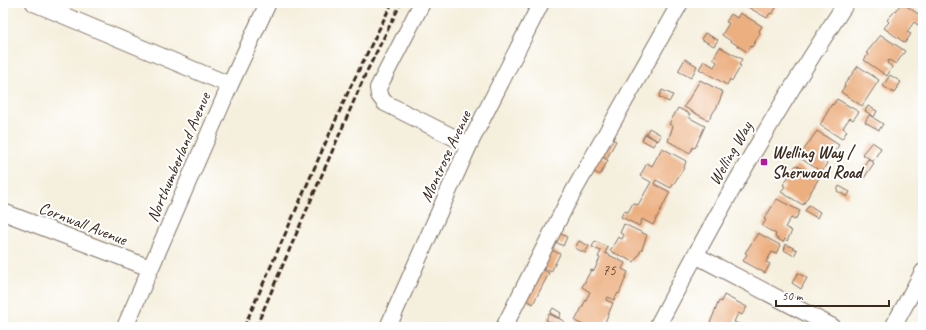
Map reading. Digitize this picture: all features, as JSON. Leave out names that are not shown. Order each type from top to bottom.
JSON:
[{"type":"street","points":[[34,3],[230,85]]},
{"type":"street","name":"Northumberland Avenue","points":[[125,327],[230,85],[268,3]]},
{"type":"street","points":[[422,3],[378,88],[379,95],[385,103],[469,145]]},
{"type":"street","name":"Montrose Avenue","points":[[388,327],[469,145],[541,3]]},
{"type":"street","points":[[504,327],[566,204],[680,3]]},
{"type":"street","name":"Welling Way","points":[[657,327],[718,210],[775,114],[846,3]]},
{"type":"street","name":"Cornwall Avenue","points":[[3,212],[150,268]]},
{"type":"street","points":[[695,255],[833,327]]},
{"type":"street","points":[[893,327],[923,272]]},
{"type":"building","points":[[747,3],[779,3],[772,14],[770,13],[767,18],[746,6]]},
{"type":"building","points":[[902,3],[923,17],[918,25],[914,22],[907,32],[911,34],[905,43],[884,28],[889,22],[887,20]]},
{"type":"building","points":[[740,13],[762,26],[759,31],[760,33],[752,47],[750,46],[747,52],[722,35],[729,23],[726,22],[731,14],[737,18]]},
{"type":"building","points":[[705,33],[718,40],[714,46],[701,39]]},
{"type":"building","points":[[881,35],[905,51],[896,64],[889,60],[887,63],[892,67],[887,76],[864,60],[868,54],[866,53]]},
{"type":"building","points":[[720,47],[742,59],[739,65],[741,66],[732,81],[730,79],[727,85],[699,69],[704,61],[714,67],[717,62],[713,59]]},
{"type":"building","points":[[685,59],[697,66],[691,78],[678,71]]},
{"type":"building","points":[[858,66],[879,80],[862,106],[841,92],[845,86],[844,85]]},
{"type":"building","points":[[890,75],[901,82],[894,93],[883,86]]},
{"type":"building","points":[[700,80],[723,92],[717,107],[708,120],[684,107]]},
{"type":"building","points":[[662,90],[673,95],[669,102],[659,97]]},
{"type":"building","points":[[837,99],[859,112],[853,120],[850,118],[846,123],[843,128],[847,131],[842,139],[820,125],[832,104],[833,105]]},
{"type":"building","points":[[868,106],[877,111],[874,117],[865,111]]},
{"type":"building","points":[[678,108],[690,114],[688,117],[705,126],[695,148],[693,147],[690,153],[668,141],[673,126],[669,124]]},
{"type":"building","points":[[869,115],[883,124],[879,130],[865,122]]},
{"type":"building","points":[[649,128],[661,135],[658,141],[646,134]]},
{"type":"building","points":[[817,131],[839,145],[830,158],[826,156],[823,161],[827,163],[822,172],[800,158]]},
{"type":"building","points":[[645,134],[656,140],[653,146],[642,140]]},
{"type":"building","points":[[608,137],[616,141],[607,158],[598,153]]},
{"type":"building","points":[[872,142],[881,148],[873,161],[862,154]]},
{"type":"building","points":[[662,148],[686,161],[684,168],[671,188],[656,180],[654,184],[670,192],[653,225],[642,219],[639,226],[621,217],[624,211],[628,212],[633,203],[638,205],[651,182],[640,176],[647,163],[652,166]]},
{"type":"building","points":[[598,155],[608,160],[600,175],[591,170]]},
{"type":"building","points":[[868,159],[874,163],[864,178],[858,175]]},
{"type":"building","points":[[796,165],[819,178],[803,205],[781,192],[785,186],[783,185]]},
{"type":"building","points":[[839,186],[850,192],[847,197],[837,191]]},
{"type":"building","points":[[777,199],[800,211],[795,220],[791,218],[785,227],[792,231],[787,241],[785,239],[783,242],[775,237],[776,234],[762,226],[766,220],[764,219]]},
{"type":"building","points":[[809,205],[820,212],[817,218],[805,211]]},
{"type":"building","points":[[624,224],[647,235],[642,249],[634,262],[610,251],[618,237],[622,239],[624,235],[620,233]]},
{"type":"building","points":[[559,233],[567,237],[563,246],[554,241]]},
{"type":"building","points":[[758,233],[780,245],[776,254],[772,252],[766,262],[770,264],[765,273],[743,261],[747,254],[745,253]]},
{"type":"building","points":[[579,241],[589,246],[585,253],[575,248]]},
{"type":"building","points":[[595,241],[608,247],[605,253],[625,263],[622,269],[628,272],[619,294],[618,293],[614,300],[608,297],[606,300],[613,303],[603,327],[587,327],[575,321],[590,292],[582,287],[591,270],[594,271],[600,258],[598,257],[601,251],[592,247]]},
{"type":"building","points":[[786,244],[797,250],[794,256],[784,250]]},
{"type":"building","points":[[548,248],[560,254],[551,272],[539,265]]},
{"type":"building","points":[[539,267],[549,273],[533,304],[523,298]]},
{"type":"building","points":[[798,273],[807,278],[801,289],[792,283]]},
{"type":"building","points":[[724,295],[747,307],[742,315],[738,313],[734,322],[741,325],[740,327],[717,327],[710,323],[719,301],[721,302]]},
{"type":"building","points":[[553,308],[561,313],[559,318],[550,313]]},
{"type":"building","points":[[549,314],[564,321],[561,327],[546,320]]},
{"type":"railway","points":[[244,327],[349,90],[392,3]]},
{"type":"railway","points":[[256,327],[366,73],[401,3]]},
{"type":"place","name":"Welling Way / Sherwood Road","points":[[764,162]]}]
